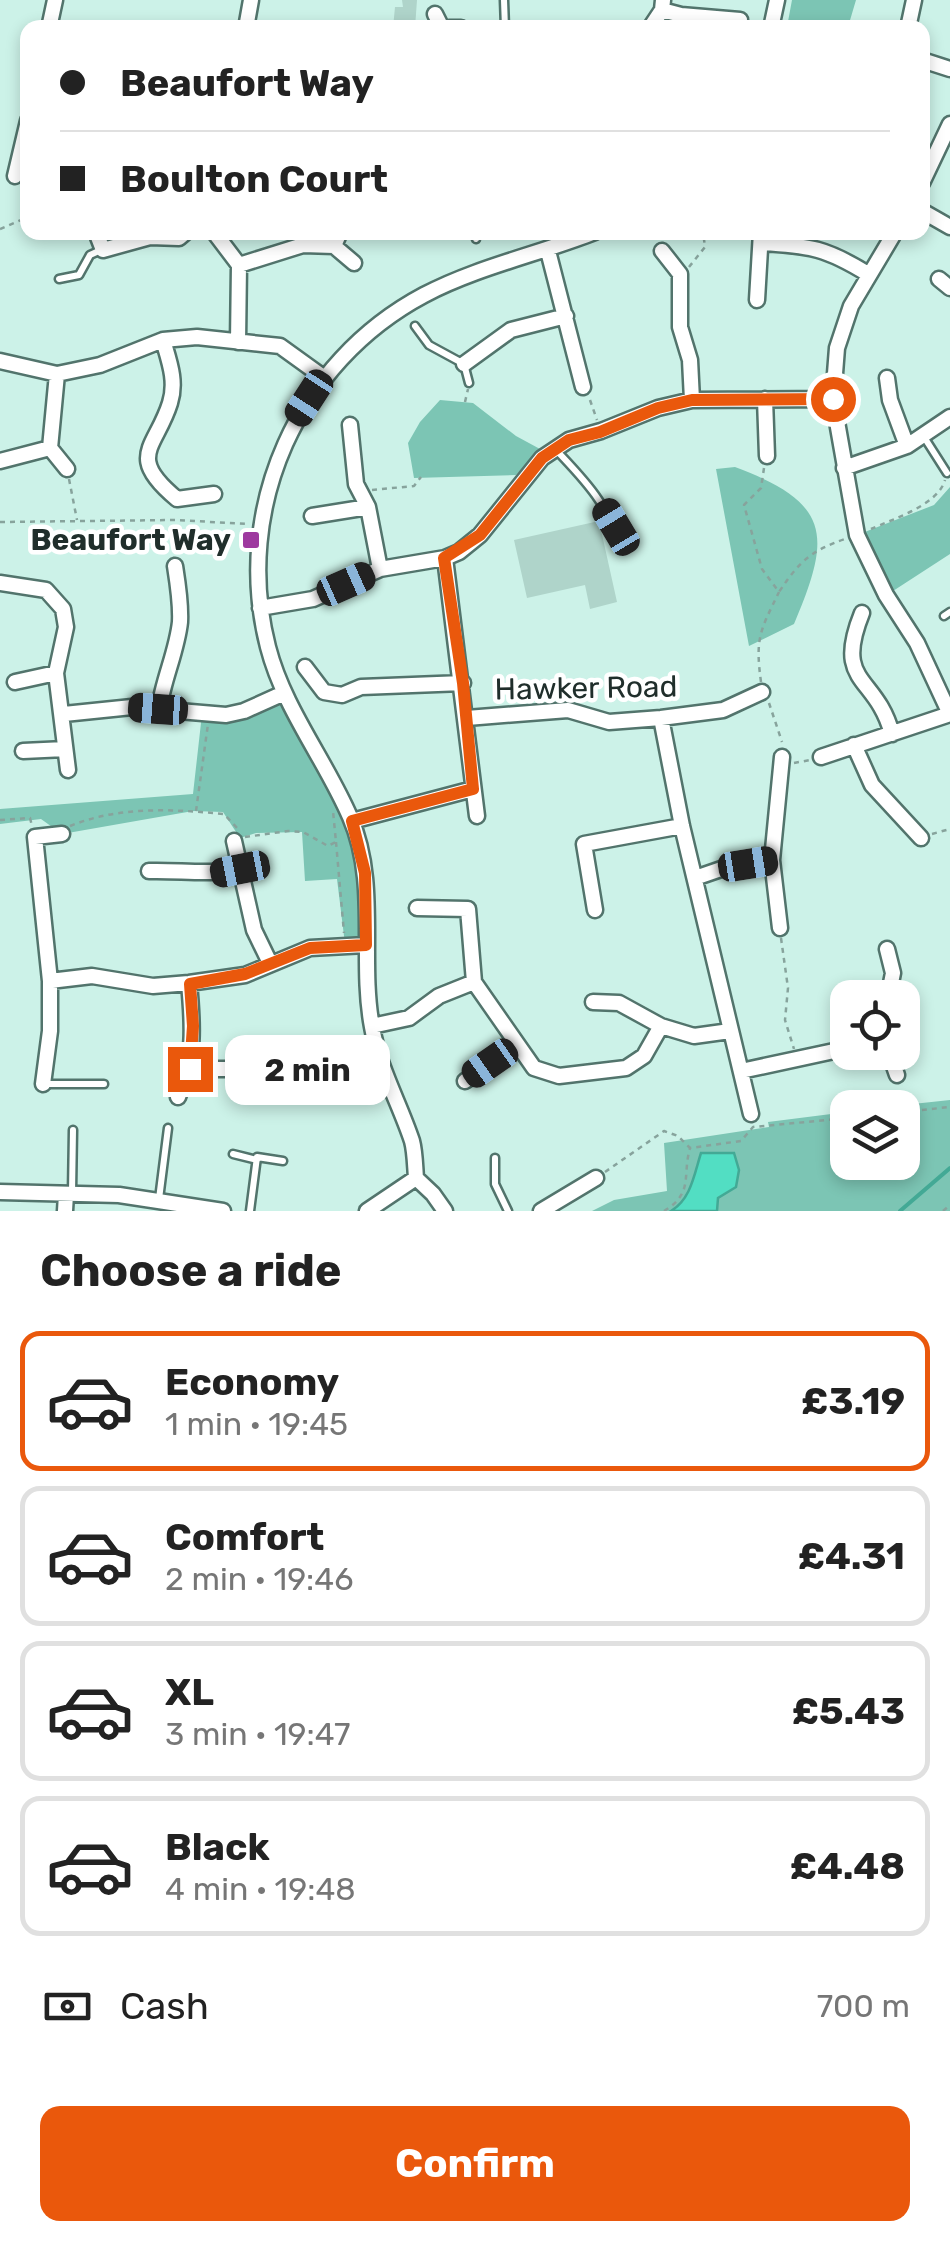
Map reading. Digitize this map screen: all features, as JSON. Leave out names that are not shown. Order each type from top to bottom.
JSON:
[{"type":"street","points":[[662,5],[681,15],[740,20]]},
{"type":"street","points":[[930,167],[950,124]]},
{"type":"street","points":[[15,176],[20,155]]},
{"type":"street","points":[[99,240],[102,250],[139,240]]},
{"type":"street","points":[[220,240],[240,265],[238,342]]},
{"type":"street","points":[[240,265],[332,240]]},
{"type":"street","points":[[338,240],[354,263]]},
{"type":"street","points":[[445,1211],[416,1178],[413,1144],[381,1067],[367,994],[365,873],[352,821],[284,694],[268,650],[260,608],[260,526],[271,476],[289,434],[323,377],[386,317],[471,275],[575,240]]},
{"type":"street","points":[[757,300],[761,240]]},
{"type":"street","points":[[817,240],[868,274]]},
{"type":"street","points":[[821,757],[950,714],[917,643],[886,596],[857,536],[833,399],[837,348],[850,306],[890,240]]},
{"type":"street","points":[[548,251],[583,388]]},
{"type":"street","points":[[662,251],[680,274],[680,327],[690,360],[692,400]]},
{"type":"street","points":[[464,364],[512,330],[566,316]]},
{"type":"street","points":[[0,361],[57,374],[100,365],[163,340],[197,337],[280,346],[323,377]]},
{"type":"street","points":[[163,340],[173,376],[172,391],[148,453],[158,481],[175,502],[214,494]]},
{"type":"street","points":[[57,374],[50,448],[67,469]]},
{"type":"street","points":[[887,378],[890,400],[907,446]]},
{"type":"street","points":[[765,399],[766,456]]},
{"type":"street","points":[[260,608],[312,599],[380,569],[444,558],[480,535],[542,458],[569,440],[692,400],[833,399]]},
{"type":"street","points":[[844,468],[907,446],[950,417]]},
{"type":"street","points":[[350,425],[356,484],[368,507],[380,569]]},
{"type":"street","points":[[0,461],[50,448]]},
{"type":"street","points":[[312,516],[368,507]]},
{"type":"street","points":[[444,558],[477,816]]},
{"type":"street","points":[[158,709],[180,626],[174,566]]},
{"type":"street","points":[[0,583],[46,590],[63,609],[66,627],[56,673],[68,770]]},
{"type":"street","points":[[180,596],[197,592]]},
{"type":"street","points":[[862,613],[853,635],[850,661],[857,676],[885,709],[892,734]]},
{"type":"street","points":[[305,666],[324,692],[342,695],[361,687],[463,683]]},
{"type":"street","points":[[15,682],[56,673]]},
{"type":"street","name":"Hawker Road","points":[[467,718],[568,710],[610,722],[661,718],[724,710],[762,692]]},
{"type":"street","points":[[64,714],[132,707],[209,714],[244,711],[284,694]]},
{"type":"street","points":[[661,718],[682,826],[751,1114]]},
{"type":"street","points":[[854,745],[872,785],[922,838]]},
{"type":"street","points":[[23,752],[65,749]]},
{"type":"street","points":[[780,928],[772,860],[782,757]]},
{"type":"street","points":[[352,821],[473,789]]},
{"type":"street","points":[[594,910],[584,844],[682,826]]},
{"type":"street","points":[[44,1084],[50,981],[35,837],[62,834]]},
{"type":"street","points":[[234,840],[254,930],[270,963]]},
{"type":"street","points":[[695,878],[724,868],[772,860]]},
{"type":"street","points":[[149,870],[212,874],[240,869]]},
{"type":"street","points":[[417,908],[468,909],[474,982],[534,1068],[559,1076],[626,1068],[644,1056],[661,1026]]},
{"type":"street","points":[[50,981],[92,976],[153,986],[190,984],[245,974],[310,948],[366,945]]},
{"type":"street","points":[[886,949],[892,980]]},
{"type":"street","points":[[372,1026],[409,1018],[439,996],[474,982]]},
{"type":"street","points":[[178,1097],[190,1069],[190,984]]},
{"type":"street","points":[[592,1002],[620,1003],[661,1026],[694,1036],[730,1031]]},
{"type":"street","points":[[465,1081],[516,1046]]},
{"type":"street","points":[[741,1071],[830,1052]]},
{"type":"street","points":[[190,1069],[253,1069],[299,1063]]},
{"type":"street","points":[[896,1070],[897,1074]]},
{"type":"street","points":[[367,1211],[416,1178]]},
{"type":"street","points":[[541,1211],[596,1178]]},
{"type":"street","points":[[0,1192],[159,1200],[223,1211]]},
{"type":"street","points":[[65,1211],[69,1193]]},
{"type":"lane","points":[[59,279],[79,275],[90,255],[102,250]]},
{"type":"lane","points":[[415,326],[429,344],[464,364],[469,383]]},
{"type":"lane","points":[[924,437],[947,473]]},
{"type":"lane","points":[[554,448],[598,498],[616,527],[621,550]]},
{"type":"lane","points":[[44,1084],[104,1084]]},
{"type":"lane","points":[[159,1200],[168,1128]]},
{"type":"lane","points":[[69,1193],[72,1130]]},
{"type":"lane","points":[[233,1154],[257,1160]]},
{"type":"lane","points":[[250,1211],[260,1155],[284,1161]]},
{"type":"lane","points":[[495,1158],[495,1184],[508,1211]]},
{"type":"path","points":[[680,274],[704,247],[704,240]]},
{"type":"path","points":[[583,388],[600,432]]},
{"type":"path","points":[[766,456],[761,488],[744,506],[762,569],[779,592]]},
{"type":"path","points":[[67,469],[77,522]]},
{"type":"path","points":[[821,757],[797,764],[782,757],[782,740],[762,692],[758,634],[798,563],[824,546],[857,536],[924,503],[942,489],[947,473]]},
{"type":"path","points":[[360,492],[414,486],[421,478]]},
{"type":"path","points":[[0,522],[218,520],[260,526]]},
{"type":"path","points":[[196,812],[209,714]]},
{"type":"path","points":[[336,791],[332,818],[345,944]]},
{"type":"path","points":[[62,834],[67,828],[135,810],[196,812],[224,814],[240,832],[234,840]]},
{"type":"path","points":[[0,820],[30,818],[35,837]]},
{"type":"path","points":[[922,838],[950,829]]},
{"type":"path","points":[[234,840],[288,830],[303,832],[328,846],[336,842]]},
{"type":"path","points":[[780,928],[788,988],[786,1020],[797,1060]]},
{"type":"path","points":[[920,1110],[950,1107]]},
{"type":"path","points":[[690,1148],[741,1141],[753,1127],[830,1120]]},
{"type":"path","points":[[596,1178],[664,1131],[678,1136],[690,1148]]},
{"type":"path","points":[[664,1211],[678,1203],[686,1187],[690,1148]]},
{"type":"path","points":[[943,1211],[950,1205]]},
{"type":"shaded area","points":[[792,0],[856,0],[850,20],[788,20]]},
{"type":"shaded area","points":[[440,400],[473,403],[540,449],[516,475],[414,478],[408,443]]},
{"type":"shaded area","points":[[735,467],[767,480],[806,509],[815,526],[817,545],[814,567],[794,624],[749,646],[716,469]]},
{"type":"shaded area","points":[[950,487],[950,554],[893,591],[864,553],[857,535],[934,505]]},
{"type":"shaded area","points":[[284,693],[355,836],[366,945],[345,944],[337,879],[305,881],[302,832],[256,833],[240,838],[223,812],[193,811],[62,834],[41,819],[0,824],[0,809],[193,794],[202,714],[244,711]]},
{"type":"shaded area","points":[[950,1100],[950,1211],[592,1211],[614,1200],[667,1191],[664,1143],[830,1114],[830,1180],[920,1180],[920,1103]]},
{"type":"shaded area","points":[[701,1153],[734,1153],[739,1170],[736,1187],[718,1198],[717,1211],[671,1211],[687,1193]]},
{"type":"building","points":[[402,0],[417,0],[416,20],[394,20],[395,7],[403,7]]},
{"type":"building","points":[[599,521],[617,602],[590,609],[585,585],[527,598],[514,540]]},
{"type":"waterway","points":[[900,1211],[950,1168]]},
{"type":"place","name":"Beaufort Way","points":[[251,540]]},
{"type":"route","points":[[190,1069],[190,984],[245,974],[310,948],[366,945],[365,873],[352,821],[473,789],[463,683],[444,558],[459,552],[480,535],[542,458],[569,440],[692,400],[833,399]]}]
